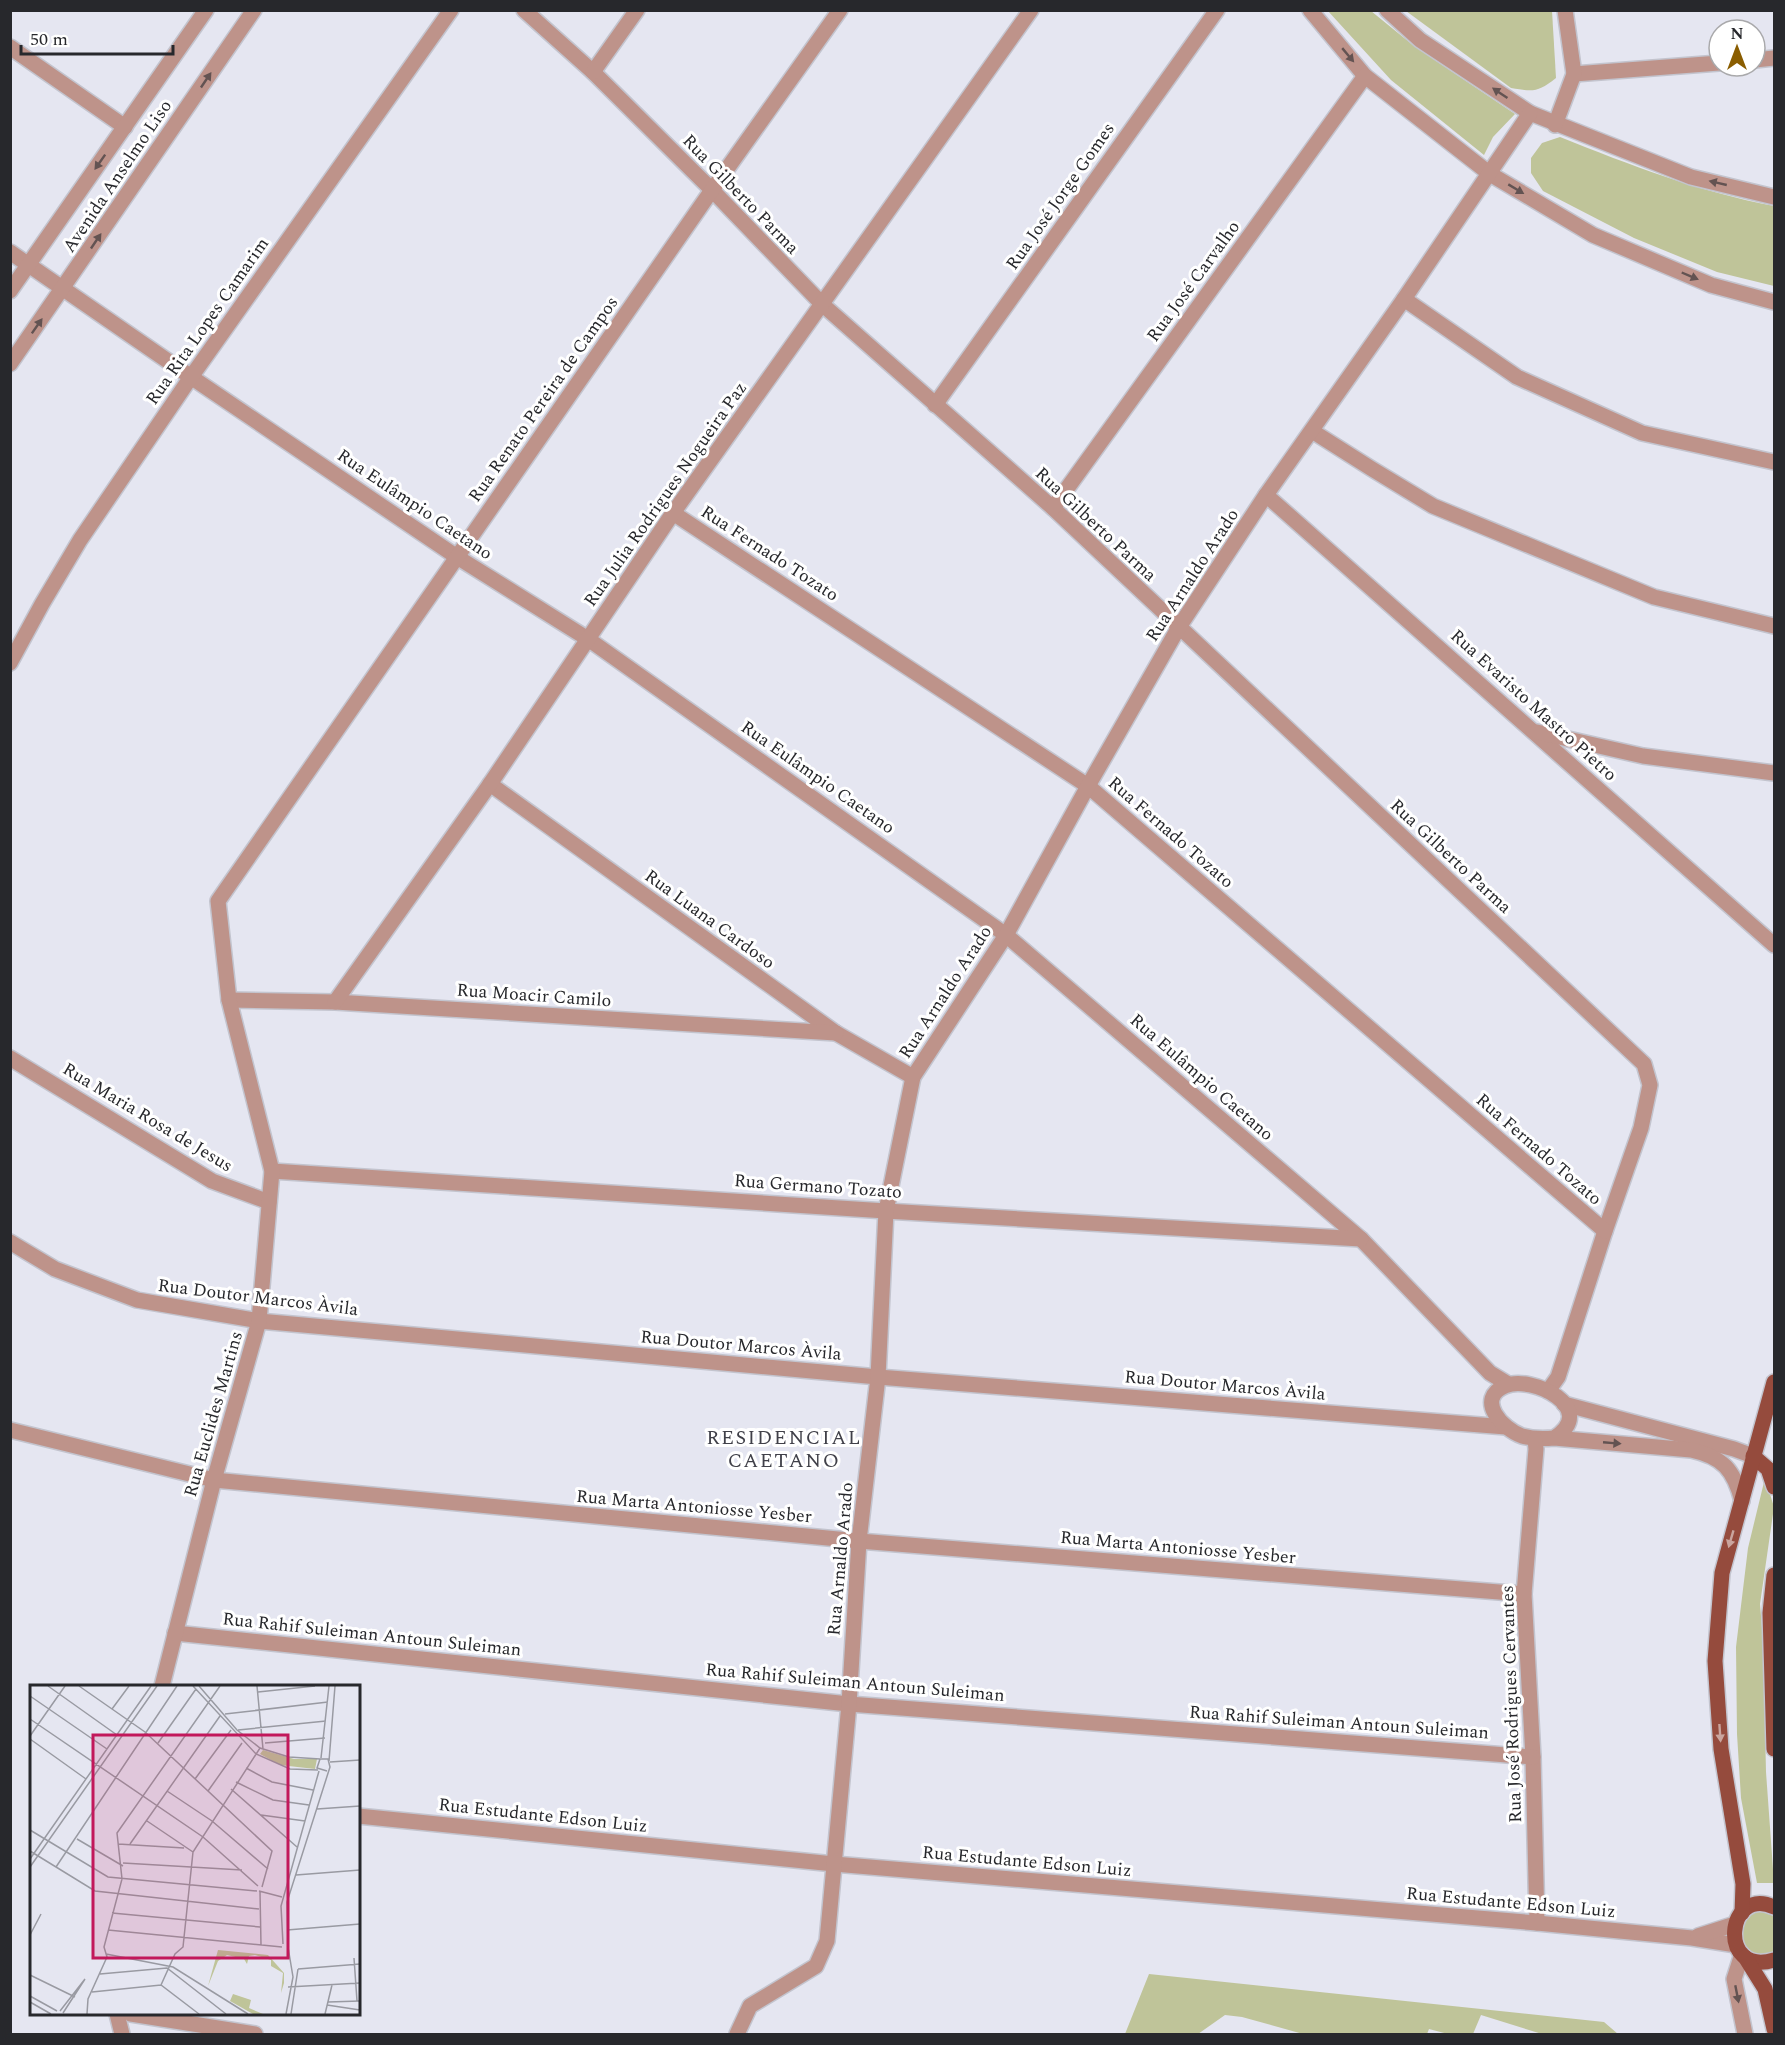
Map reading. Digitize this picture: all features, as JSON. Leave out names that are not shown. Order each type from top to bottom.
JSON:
[{"type":"main road","points":[[1774,1382],[1722,1572],[1715,1661],[1721,1749],[1743,1884],[1738,1919],[1733,1935],[1765,1989],[1774,2029]]},
{"type":"main road","points":[[1753,1456],[1768,1469],[1774,1486]]},
{"type":"main road","points":[[1774,1575],[1770,1613],[1774,1749]]},
{"type":"main road","points":[[1738,1919],[1750,1907],[1759,1904],[1774,1906]]},
{"type":"main road","points":[[1741,1952],[1760,1963],[1774,1960]]},
{"type":"street","name":"Avenida Anselmo Liso","points":[[10,291],[206,10]]},
{"type":"street","name":"Avenida Anselmo Liso","points":[[10,364],[254,10]]},
{"type":"street","name":"Rua Rita Lopes Camarim","points":[[10,663],[80,540],[191,377],[451,10]]},
{"type":"street","name":"Rua Gilberto Parma","points":[[524,10],[593,72],[823,305],[1053,508],[1644,1064],[1650,1085],[1641,1128],[1605,1231]]},
{"type":"street","points":[[593,72],[637,10]]},
{"type":"street","name":"Rua Renato Pereira de Campos","points":[[218,901],[712,190],[840,10]]},
{"type":"street","name":"Rua Julia Rodrigues Nogueira Paz","points":[[336,1002],[490,784],[674,513],[1031,10]]},
{"type":"street","name":"Rua José Jorge Gomes","points":[[935,405],[1217,10]]},
{"type":"street","points":[[1310,10],[1365,76],[1490,174],[1593,235],[1711,285],[1774,302]]},
{"type":"street","points":[[1387,10],[1420,40],[1530,113],[1692,177],[1774,197]]},
{"type":"street","points":[[1555,124],[1574,74],[1564,10]]},
{"type":"street","points":[[10,47],[125,127]]},
{"type":"street","points":[[1574,74],[1707,64]]},
{"type":"street","name":"Rua José Carvalho","points":[[1053,508],[1365,76]]},
{"type":"street","name":"Rua Arnaldo Arado","points":[[737,2034],[750,2006],[816,1966],[827,1941],[849,1704],[859,1541],[878,1377],[886,1210],[913,1077],[1006,935],[1179,627],[1266,495],[1404,299],[1530,113]]},
{"type":"street","name":"Rua Eulâmpio Caetano","points":[[10,252],[457,557],[588,639],[1006,935],[1361,1239],[1503,1387]]},
{"type":"street","points":[[1404,299],[1517,377],[1642,432],[1774,462]]},
{"type":"street","points":[[1312,431],[1371,469],[1444,510],[1654,597],[1774,626]]},
{"type":"street","name":"Rua Evaristo Mastro Pietro","points":[[1266,495],[1774,945]]},
{"type":"street","name":"Rua Fernado Tozato","points":[[674,513],[1088,786],[1605,1231]]},
{"type":"street","points":[[1534,731],[1643,756],[1774,773]]},
{"type":"street","name":"Rua Luana Cardoso","points":[[490,784],[836,1033],[913,1077]]},
{"type":"street","name":"Rua Euclides Martins","points":[[162,1685],[214,1480],[259,1321],[272,1171],[229,1000],[218,901]]},
{"type":"street","name":"Rua Moacir Camilo","points":[[229,1000],[336,1002],[836,1033]]},
{"type":"street","name":"Rua Maria Rosa de Jesus","points":[[10,1058],[212,1181],[269,1202]]},
{"type":"street","name":"Rua Germano Tozato","points":[[272,1171],[1361,1239]]},
{"type":"street","points":[[1542,1441],[1566,1429],[1569,1423],[1569,1415],[1556,1397],[1558,1377],[1605,1231]]},
{"type":"street","name":"Rua Doutor Marcos Àvila","points":[[10,1242],[55,1269],[137,1300],[259,1321],[878,1377],[1481,1425],[1501,1421]]},
{"type":"street","points":[[1742,1501],[1737,1482],[1726,1466],[1709,1454],[1691,1450],[1542,1441],[1521,1435],[1501,1421],[1492,1402],[1503,1387],[1524,1384],[1556,1397],[1753,1456]]},
{"type":"street","name":"Rua Marta Antoniosse Yesber","points":[[10,1430],[214,1480],[859,1541],[1524,1594]]},
{"type":"street","name":"Rua José Rodrigues Cervantes","points":[[1537,1923],[1533,1757],[1524,1594],[1542,1441]]},
{"type":"street","name":"Rua Rahif Suleiman Antoun Suleiman","points":[[175,1633],[849,1704],[1533,1757]]},
{"type":"street","name":"Rua Estudante Edson Luiz","points":[[360,1816],[834,1864],[1692,1938],[1741,1952]]},
{"type":"street","name":"Rua Estudante Edson Luiz","points":[[1692,1938],[1738,1919]]},
{"type":"street","points":[[1741,1952],[1734,1979],[1745,2034]]},
{"type":"street","points":[[117,2015],[122,2034]]},
{"type":"street","points":[[143,2015],[255,2034]]},
{"type":"green space","points":[[1328,11],[1371,11],[1414,46],[1515,114],[1493,137],[1484,155],[1391,80]]},
{"type":"green space","points":[[1406,11],[1552,11],[1556,78],[1535,90],[1511,88]]},
{"type":"green space","points":[[1560,137],[1692,185],[1774,206],[1774,286],[1717,272],[1634,238],[1543,191],[1531,173],[1531,158],[1542,143]]},
{"type":"green space","points":[[1765,1478],[1774,1507],[1760,1604],[1766,1772],[1774,1883],[1757,1883],[1741,1798],[1737,1734],[1736,1647],[1748,1548]]},
{"type":"green space","points":[[1760,1909],[1774,1913],[1774,1954],[1762,1958],[1744,1950],[1739,1924],[1744,1917]]},
{"type":"green space","points":[[1149,1974],[1604,2022],[1618,2034],[1542,2034],[1481,2015],[1473,2034],[1448,2034],[1429,2029],[1427,2034],[1303,2034],[1242,2017],[1225,2015],[1198,2034],[1125,2034]]},
{"type":"district","name":"RESIDENCIAL CAETANO","points":[[784,1448]]}]
